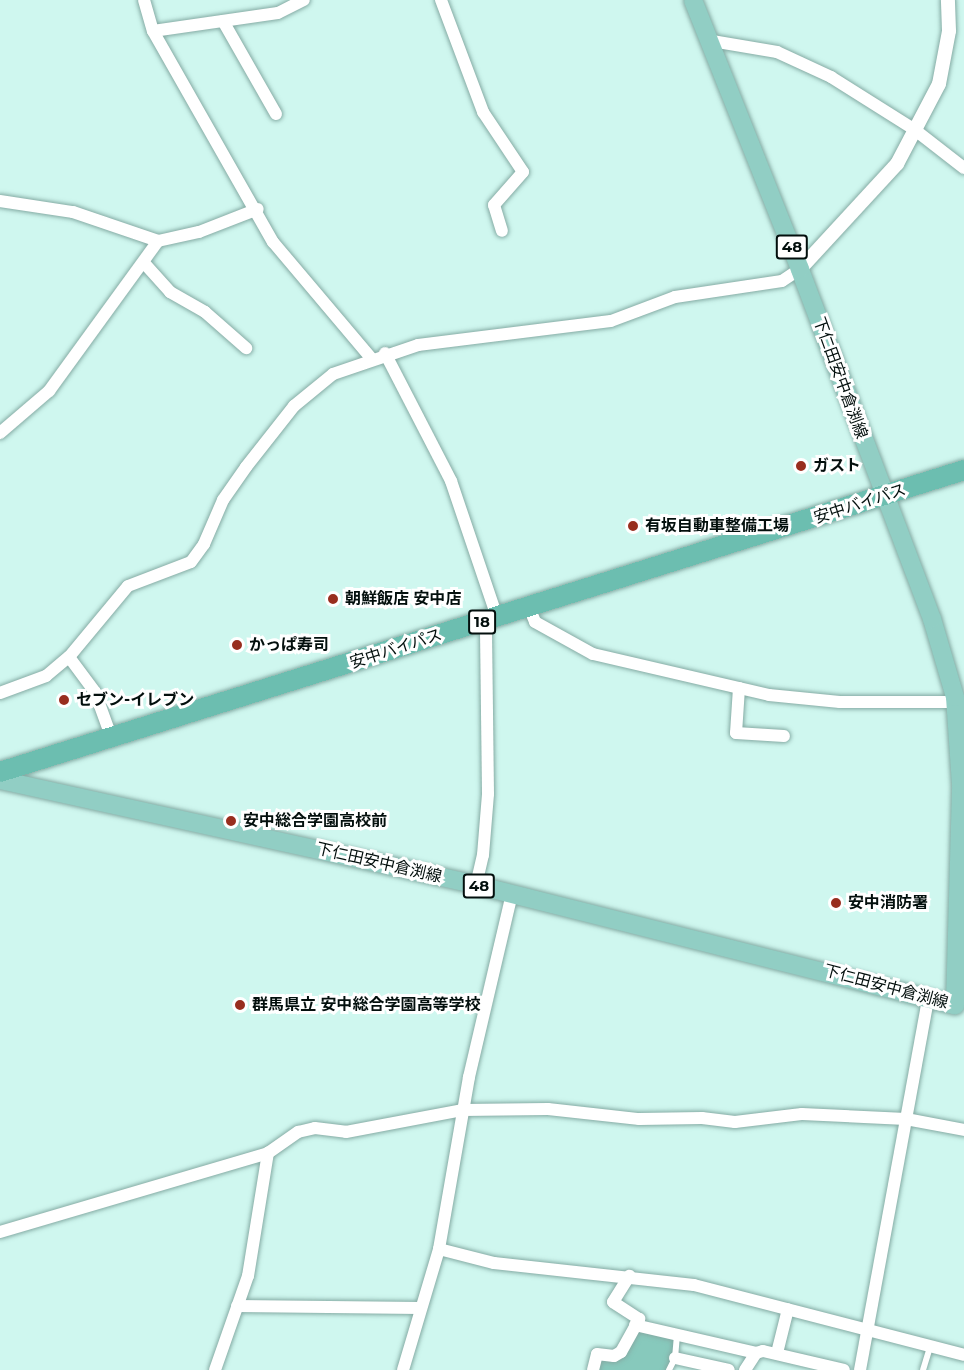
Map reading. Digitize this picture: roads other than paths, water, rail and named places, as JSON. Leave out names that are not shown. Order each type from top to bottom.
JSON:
[{"type":"highway","name":"安中バイパス","points":[[0,772],[112,739],[964,470]]},
{"type":"main road","name":"下仁田安中倉渕線","points":[[0,780],[476,885],[955,1005],[960,911],[961,785],[956,702],[932,619],[883,496],[800,269],[712,41],[693,0]]},
{"type":"street","points":[[144,0],[153,31],[258,209],[273,242],[297,274],[372,359]]},
{"type":"street","points":[[153,31],[278,13],[304,0]]},
{"type":"street","points":[[441,0],[483,112],[523,172],[494,205],[502,231]]},
{"type":"street","points":[[0,693],[46,675],[69,657],[128,586],[191,562],[204,544],[223,500],[313,387],[333,374],[385,353],[418,345],[611,321],[675,297],[782,281],[800,269],[897,164],[939,84],[949,31],[948,0]]},
{"type":"street","points":[[223,21],[276,114]]},
{"type":"street","points":[[712,41],[777,52],[831,77],[915,130],[964,168]]},
{"type":"street","points":[[0,201],[73,212],[158,241],[199,232],[258,209]]},
{"type":"street","points":[[0,433],[49,391],[144,264],[158,241]]},
{"type":"street","points":[[144,264],[170,292],[206,312],[246,348]]},
{"type":"street","points":[[385,353],[451,481],[492,619],[488,794],[483,855],[476,885]]},
{"type":"street","points":[[529,607],[535,622],[593,654],[769,696],[840,702],[956,702]]},
{"type":"street","points":[[69,657],[95,692],[112,739]]},
{"type":"street","points":[[739,688],[736,733],[784,736]]},
{"type":"street","points":[[403,1370],[439,1249],[462,1110],[512,894]]},
{"type":"street","points":[[860,1370],[870,1329],[928,998]]},
{"type":"street","points":[[0,1232],[268,1153],[298,1132],[315,1128],[346,1132],[462,1110],[548,1109],[639,1119],[702,1118],[735,1122],[802,1114],[906,1119],[964,1130]]},
{"type":"street","points":[[215,1370],[248,1276],[268,1153]]},
{"type":"street","points":[[439,1249],[494,1263],[629,1276],[694,1285],[870,1329],[964,1356]]},
{"type":"street","points":[[593,1370],[597,1354],[614,1356],[621,1352],[639,1318],[613,1302],[629,1276]]},
{"type":"street","points":[[237,1306],[420,1308]]},
{"type":"street","points":[[777,1353],[788,1309]]},
{"type":"street","points":[[635,1325],[756,1353],[777,1353],[844,1370]]},
{"type":"street","points":[[745,1370],[756,1353]]},
{"type":"street","points":[[675,1358],[729,1370]]},
{"type":"lane","points":[[669,1370],[675,1358],[677,1334]]},
{"type":"lane","points":[[923,1370],[931,1346]]},
{"type":"place","name":"ガスト","points":[[801,466]]},
{"type":"place","name":"有坂自動車整備工場","points":[[633,526]]},
{"type":"place","name":"朝鮮飯店 安中店","points":[[333,599]]},
{"type":"place","name":"かっぱ寿司","points":[[237,645]]},
{"type":"place","name":"セブン-イレブン","points":[[64,700]]},
{"type":"place","name":"安中総合学園高校前","points":[[231,821]]},
{"type":"place","name":"安中消防署","points":[[836,903]]},
{"type":"place","name":"群馬県立 安中総合学園高等学校","points":[[240,1005]]}]
